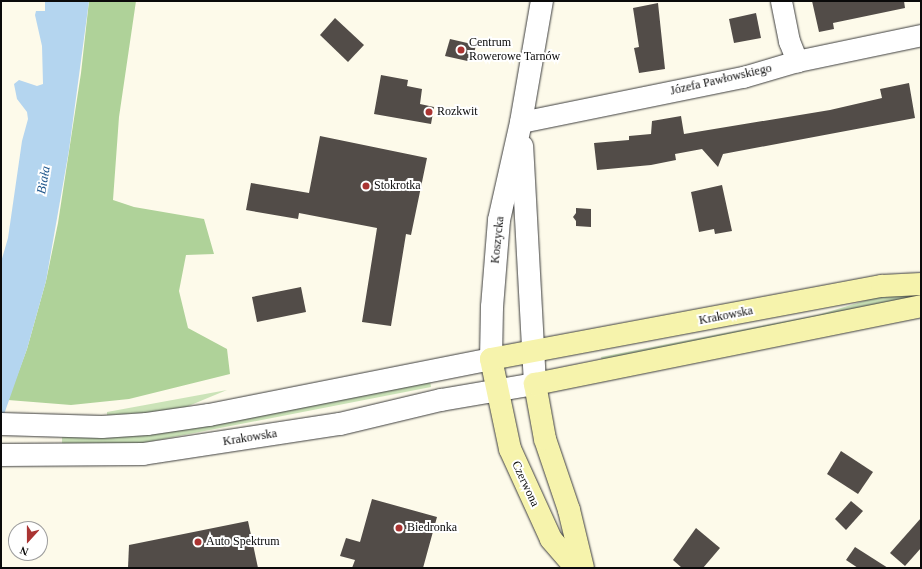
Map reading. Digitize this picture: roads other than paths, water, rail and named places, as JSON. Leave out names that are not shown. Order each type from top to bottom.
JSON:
[{"type":"main road","name":"Krakowska","points":[[491,359],[882,286],[921,284]]},
{"type":"main road","name":"Krakowska","points":[[535,384],[921,306]]},
{"type":"main road","points":[[491,359],[496,390]]},
{"type":"main road","points":[[535,384],[545,439],[569,510],[583,568]]},
{"type":"main road","name":"Czerwona","points":[[496,390],[510,449],[526,487],[551,539],[576,568]]},
{"type":"street","name":"Koszycka","points":[[491,359],[499,220],[521,122],[542,1]]},
{"type":"street","points":[[781,1],[789,41],[797,61]]},
{"type":"street","name":"Józefa Pawłowskiego","points":[[521,122],[743,77],[797,61],[921,35]]},
{"type":"street","name":"Koszycka","points":[[521,122],[528,222],[532,352]]},
{"type":"street","points":[[532,352],[535,384]]},
{"type":"street","name":"Krakowska","points":[[1,424],[52,424],[102,427],[209,415],[491,359]]},
{"type":"street","name":"Krakowska","points":[[1,454],[110,456],[158,452],[340,424],[496,390],[535,384]]},
{"type":"water","name":"Biała","points":[[45,1],[89,1],[69,150],[46,281],[27,349],[1,423],[1,262],[8,238],[22,141],[28,119],[27,112],[17,99],[14,84],[19,80],[37,86],[43,84],[42,46],[35,15],[36,11],[45,11]]},
{"type":"place","name":"Centrum Rowerowe Tarnów","points":[[461,50]]},
{"type":"place","name":"Rozkwit","points":[[429,112]]},
{"type":"place","name":"Stokrotka","points":[[366,186]]},
{"type":"place","name":"Biedronka","points":[[399,528]]},
{"type":"place","name":"Auto Spektrum","points":[[198,542]]}]
